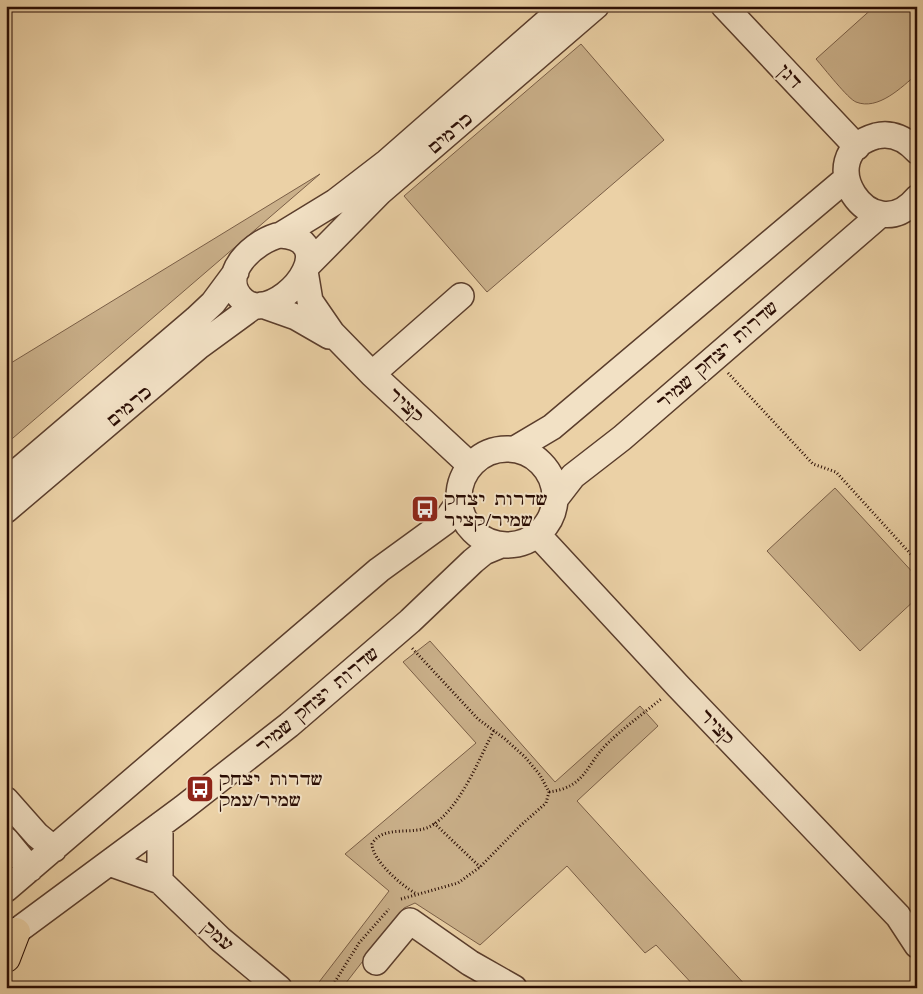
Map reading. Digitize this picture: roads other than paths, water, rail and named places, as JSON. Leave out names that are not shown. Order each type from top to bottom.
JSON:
[{"type":"main road","points":[[6,958],[11,935]]},
{"type":"street","name":"כרמים","points":[[281,235],[335,202],[387,162],[565,6]]},
{"type":"street","name":"כרמים","points":[[307,268],[380,192],[596,6]]},
{"type":"street","name":"דגן","points":[[724,6],[857,147]]},
{"type":"street","points":[[911,137],[889,135],[877,136],[866,140],[857,147],[848,162],[846,179],[854,198],[870,211],[881,214],[897,212],[915,204]]},
{"type":"street","points":[[515,449],[552,427],[846,179]]},
{"type":"street","name":"שדרות יצחק שמיר","points":[[556,498],[573,476],[622,438],[881,214]]},
{"type":"street","points":[[281,235],[297,238],[302,243],[309,257],[307,268],[298,284],[286,295],[258,305],[245,302],[238,293],[235,281],[236,272],[243,258],[253,247],[268,238],[281,235]]},
{"type":"street","name":"קציר","points":[[307,268],[307,289],[316,312],[342,344],[470,465]]},
{"type":"street","name":"כרמים","points":[[6,481],[196,319],[212,303],[236,272]]},
{"type":"street","points":[[372,374],[461,296]]},
{"type":"street","name":"כרמים","points":[[6,510],[198,347],[258,305]]},
{"type":"street","name":"קציר","points":[[258,305],[296,317],[342,344]]},
{"type":"street","points":[[498,449],[515,449],[534,457],[548,472],[554,484],[556,498],[550,518],[538,535],[520,543],[501,545],[489,542],[473,530],[462,515],[459,502],[462,483],[470,465],[498,449]]},
{"type":"street","points":[[6,890],[379,570],[445,522],[459,502]]},
{"type":"street","name":"קציר","points":[[538,535],[678,686],[907,923],[917,945]]},
{"type":"street","name":"שדרות יצחק שמיר","points":[[11,935],[160,825],[289,725],[397,632],[473,561],[484,552],[501,545]]},
{"type":"street","points":[[6,800],[38,835],[54,848]]},
{"type":"street","points":[[160,825],[160,881]]},
{"type":"street","points":[[6,840],[30,869]]},
{"type":"street","name":"עמק","points":[[108,863],[160,881],[220,939],[279,988]]},
{"type":"street","points":[[376,962],[405,920],[470,963],[514,988]]},
{"type":"place","name":"שדרות יצחק שמיר/קציר","points":[[425,509]]},
{"type":"place","name":"שדרות יצחק שמיר/עמק","points":[[200,789]]}]
